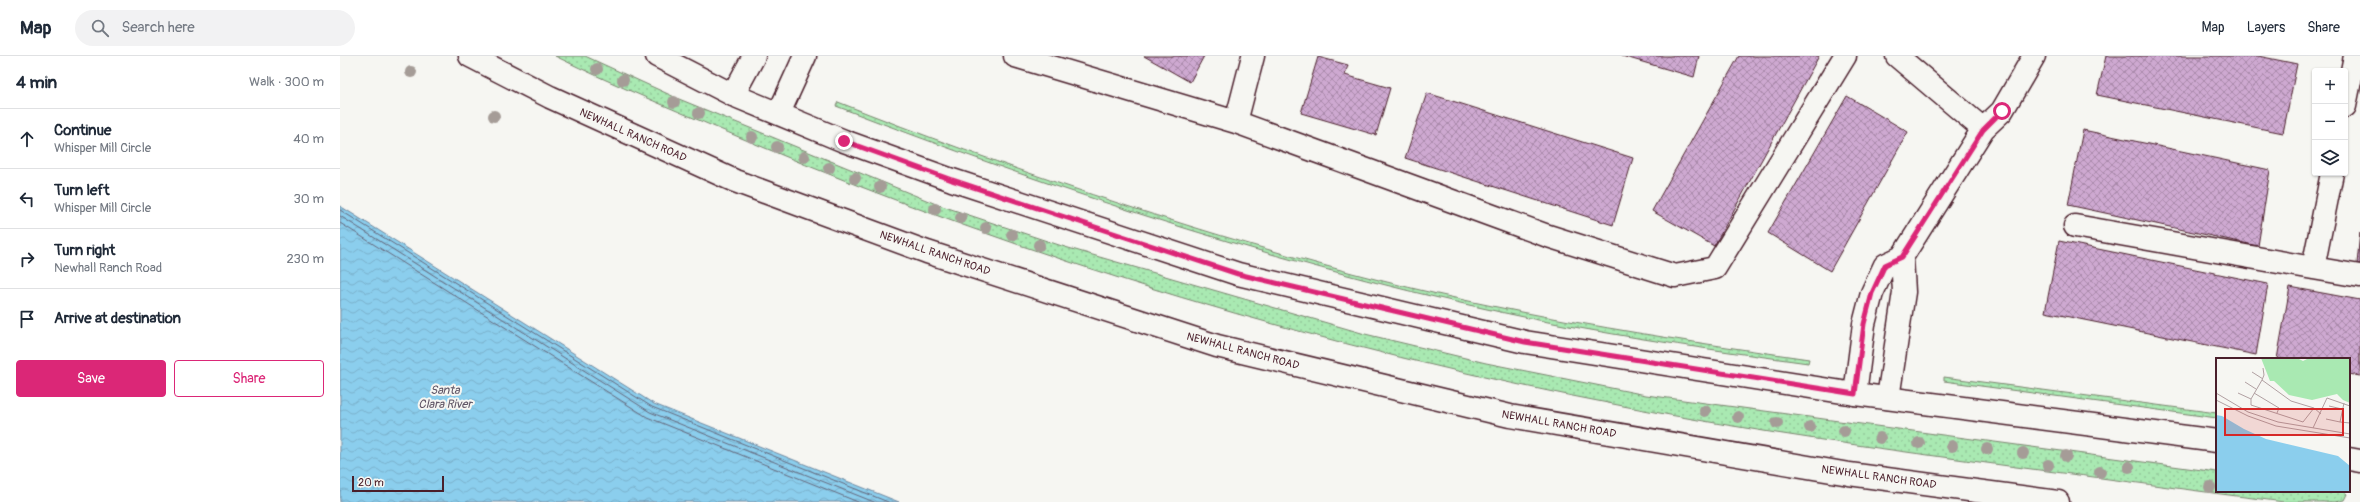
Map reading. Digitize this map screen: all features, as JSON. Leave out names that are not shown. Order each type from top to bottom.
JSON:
[{"type":"main road","name":"NEWHALL RANCH ROAD","points":[[470,56],[550,97],[735,181],[927,252],[1217,346],[1510,416],[1849,474],[2058,502]]},
{"type":"main road","points":[[657,56],[733,95],[844,141],[952,180],[1238,274],[1525,342],[1855,394],[2216,441]]},
{"type":"main road","points":[[733,95],[754,56]]},
{"type":"main road","points":[[779,113],[805,56]]},
{"type":"main road","points":[[1015,56],[1236,122],[1545,235],[1675,276],[1715,268],[1845,56]]},
{"type":"main road","points":[[1236,122],[1253,56]]},
{"type":"main road","points":[[1896,56],[1983,130]]},
{"type":"main road","points":[[1855,394],[1864,324],[1872,293],[1885,265],[1902,257],[1983,130],[2002,111],[2034,56]]},
{"type":"main road","points":[[2345,104],[2352,57]]},
{"type":"main road","points":[[2313,268],[2331,176]]},
{"type":"main road","points":[[2075,226],[2360,276]]},
{"type":"main road","points":[[1888,398],[1904,292],[1902,257]]},
{"type":"main road","points":[[2350,459],[2360,461]]},
{"type":"green space","points":[[555,56],[585,56],[679,99],[936,204],[1065,247],[1365,334],[1486,363],[1646,395],[2216,472],[2216,492],[2345,492],[2347,494],[2344,500],[2335,502],[2284,502],[1868,447],[1721,424],[1623,406],[1512,383],[1401,357],[1291,329],[1181,297],[1073,263],[965,226],[859,186],[753,143],[579,68]]},
{"type":"green space","points":[[838,102],[965,150],[1092,195],[1221,236],[1352,273],[1522,312],[1636,333],[1809,359],[1808,363],[1613,334],[1548,322],[1366,280],[1277,256],[1099,201],[923,139],[836,106]]},
{"type":"green space","points":[[1944,377],[2216,413],[2216,418],[1944,381]]},
{"type":"water","name":"Santa Clara River","points":[[340,206],[654,404],[899,502],[340,502]]},
{"type":"building","points":[[1144,56],[1204,56],[1190,82]]},
{"type":"building","points":[[1622,56],[1699,56],[1694,77]]},
{"type":"building","points":[[1739,56],[1819,56],[1714,246],[1652,211]]},
{"type":"building","points":[[2106,56],[2258,56],[2297,64],[2283,133],[2097,95]]},
{"type":"building","points":[[1318,57],[1348,65],[1345,75],[1390,88],[1376,135],[1301,113]]},
{"type":"building","points":[[1427,93],[1633,158],[1613,225],[1405,158]]},
{"type":"building","points":[[1847,96],[1908,132],[1830,271],[1768,233]]},
{"type":"building","points":[[2083,130],[2270,170],[2258,246],[2068,205]]},
{"type":"building","points":[[2360,232],[2360,264],[2357,264]]},
{"type":"building","points":[[2059,241],[2268,284],[2256,355],[2045,312]]},
{"type":"building","points":[[2290,287],[2360,300],[2360,376],[2350,374],[2350,358],[2277,358]]},
{"type":"route","points":[[844,141],[952,180],[1238,274],[1525,342],[1855,394],[1864,324],[1872,293],[1885,265],[1902,257],[1983,130],[2002,111]]}]
